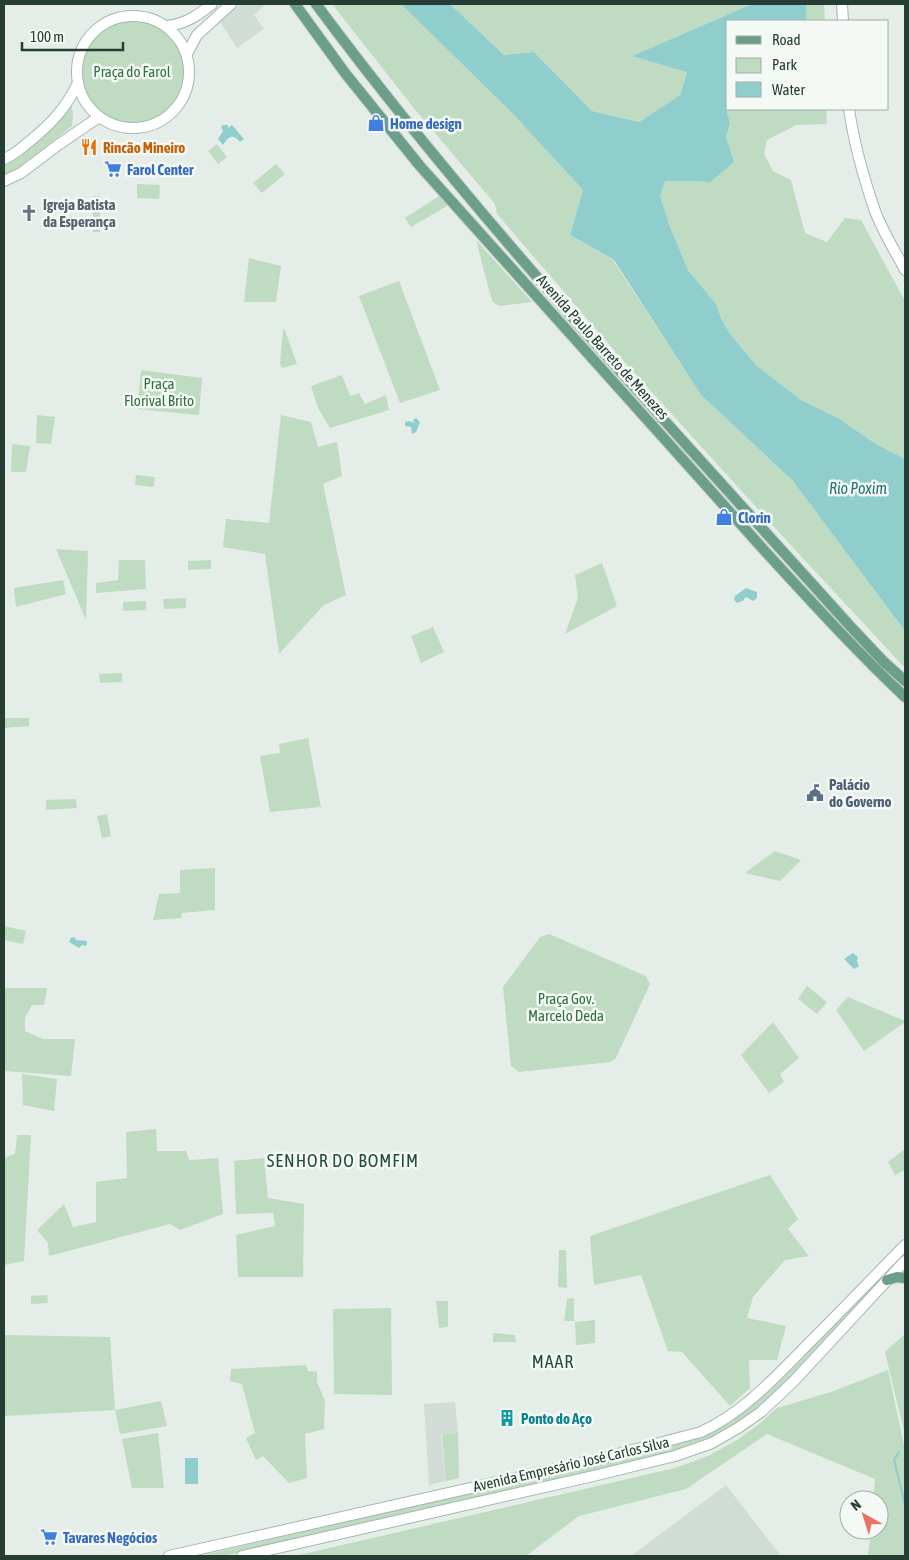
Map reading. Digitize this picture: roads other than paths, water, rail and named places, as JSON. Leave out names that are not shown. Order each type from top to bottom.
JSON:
[{"type":"main road","points":[[167,26],[190,20],[212,4]]},
{"type":"main road","points":[[188,54],[197,34],[231,4]]},
{"type":"main road","name":"Avenida Paulo Barreto de Menezes","points":[[295,4],[351,80],[420,166],[766,552],[905,697]]},
{"type":"main road","points":[[308,4],[340,45],[359,62]]},
{"type":"main road","name":"Avenida Paulo Barreto de Menezes","points":[[316,4],[359,62],[428,148],[564,307],[850,626],[905,681]]},
{"type":"main road","points":[[842,4],[843,20]]},
{"type":"main road","points":[[123,17],[146,17],[167,26],[180,39],[188,54],[189,84],[184,98],[175,111],[163,121],[149,127],[134,129],[119,127],[99,118],[82,97],[78,83],[77,64],[83,46],[94,31],[106,23],[123,17]]},
{"type":"main road","points":[[4,159],[14,154],[48,127],[63,110],[78,83]]},
{"type":"main road","points":[[849,110],[875,211],[905,270]]},
{"type":"main road","points":[[4,181],[21,173],[99,118]]},
{"type":"main road","points":[[472,224],[479,223],[485,216]]},
{"type":"main road","name":"Avenida Empresário José Carlos Silva","points":[[169,1556],[181,1555],[591,1461],[701,1432],[733,1414],[760,1392],[905,1245]]},
{"type":"main road","name":"Avenida Empresário José Carlos Silva","points":[[242,1556],[593,1476],[675,1456],[712,1443],[761,1412],[794,1380],[905,1261]]},
{"type":"main road","points":[[887,1280],[897,1277],[905,1278]]},
{"type":"water","name":"Rio Poxim","points":[[401,4],[450,4],[504,55],[534,52],[592,111],[639,122],[680,95],[687,72],[632,56],[752,4],[806,4],[806,20],[726,20],[726,110],[730,123],[726,137],[734,162],[709,183],[699,181],[665,181],[660,196],[670,227],[688,270],[716,304],[730,334],[757,366],[801,400],[838,418],[876,444],[905,459],[905,631],[792,480],[701,395],[614,260],[570,235],[583,190],[512,113]]},
{"type":"water","points":[[228,125],[228,128],[232,125],[244,139],[240,142],[235,137],[230,137],[223,145],[218,139],[223,131],[221,127]]},
{"type":"water","points":[[416,418],[420,422],[416,432],[412,434],[411,427],[405,426],[405,422],[414,423],[413,420]]},
{"type":"water","points":[[746,588],[757,592],[757,598],[753,601],[746,597],[737,603],[734,600],[735,596]]},
{"type":"water","points":[[74,937],[76,940],[87,941],[86,946],[82,945],[79,948],[69,942]]},
{"type":"water","points":[[853,953],[858,957],[859,966],[854,969],[844,959]]},
{"type":"water","points":[[185,1458],[198,1458],[198,1484],[185,1484]]},
{"type":"waterway","points":[[899,1452],[894,1460],[905,1504]]},
{"type":"place","name":"Home design","points":[[376,123]]},
{"type":"place","name":"Rincão Mineiro","points":[[89,147]]},
{"type":"place","name":"Farol Center","points":[[113,169]]},
{"type":"place","name":"Igreja Batista da Esperança","points":[[29,213]]},
{"type":"place","name":"Clorin","points":[[724,517]]},
{"type":"place","name":"Palácio do Governo","points":[[815,793]]},
{"type":"place","name":"Ponto do Aço","points":[[507,1418]]},
{"type":"place","name":"Tavares Negócios","points":[[49,1537]]},
{"type":"district","name":"SENHOR DO BOMFIM","points":[[343,1160]]},
{"type":"district","name":"MAAR","points":[[553,1361]]},
{"type":"park label","name":"Praça do Farol","points":[[132,71]]},
{"type":"park label","name":"Praça Florival Brito","points":[[159,392]]},
{"type":"park label","name":"Praça Gov. Marcelo Deda","points":[[566,1006]]}]
